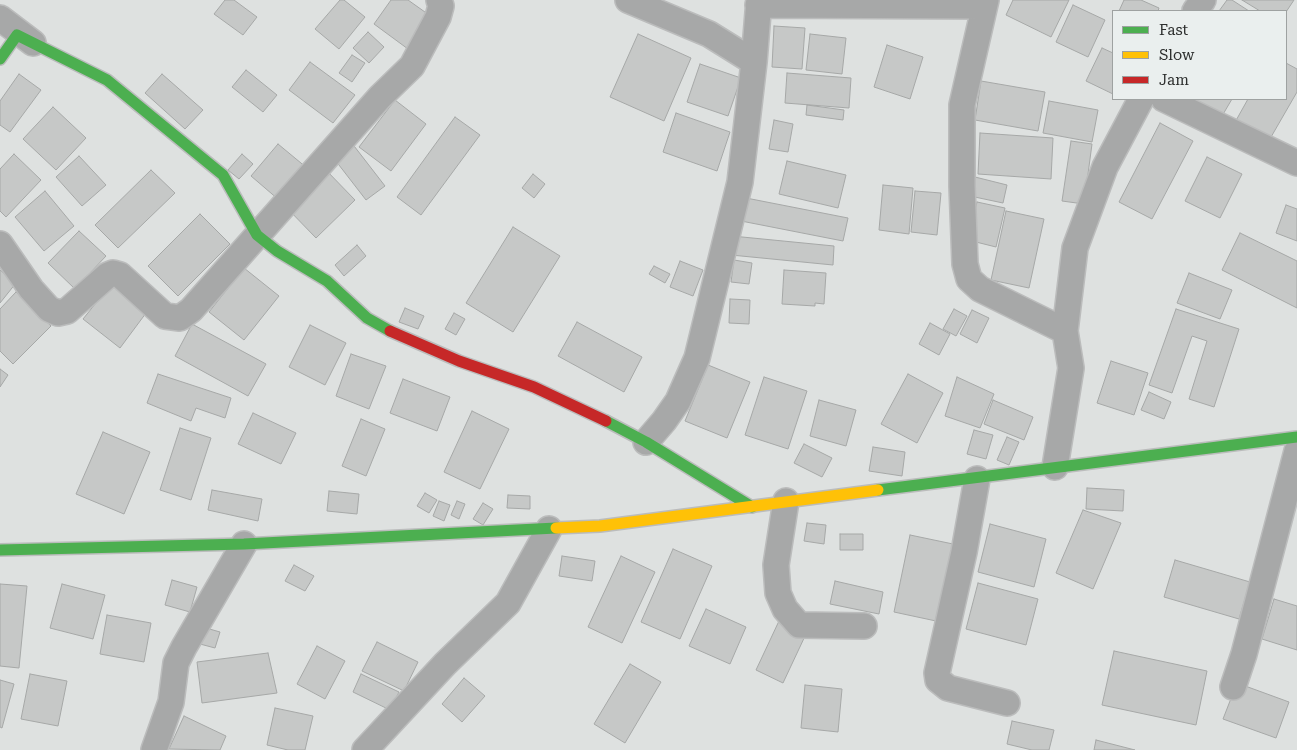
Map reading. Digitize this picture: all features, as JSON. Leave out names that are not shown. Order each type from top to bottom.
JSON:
[{"type":"street","points":[[0,244],[31,289],[48,309],[58,313],[67,311],[108,275],[113,273],[120,275],[165,316],[180,318],[191,310],[380,97],[412,66],[438,17],[441,6],[439,0]]},
{"type":"street","points":[[628,0],[708,34],[754,62]]},
{"type":"street","points":[[646,442],[678,402],[697,358],[740,182],[754,62],[758,2],[985,3],[962,105],[962,186],[965,264],[969,279],[980,289],[1065,331]]},
{"type":"street","points":[[0,18],[33,42]]},
{"type":"street","points":[[0,59],[16,35],[107,80],[223,174],[257,235],[277,251],[327,281],[367,318],[398,336],[459,361],[534,387],[602,420],[646,442],[752,507]]},
{"type":"street","points":[[1055,467],[1071,368],[1065,331],[1075,248],[1105,167],[1140,100]]},
{"type":"street","points":[[1166,100],[1297,163]]},
{"type":"street","points":[[0,550],[244,544],[600,526],[1297,437]]},
{"type":"street","points":[[1233,687],[1244,654],[1297,451]]},
{"type":"street","points":[[977,478],[964,552],[937,674],[938,680],[948,688],[1006,703]]},
{"type":"street","points":[[786,501],[776,565],[778,593],[785,610],[799,625],[864,626]]},
{"type":"street","points":[[365,750],[445,664],[508,603],[549,529]]},
{"type":"street","points":[[154,750],[171,702],[176,663],[244,544]]},
{"type":"building","points":[[225,0],[234,0],[257,17],[243,35],[214,14]]},
{"type":"building","points":[[340,0],[344,0],[365,17],[339,49],[315,29]]},
{"type":"building","points":[[391,0],[408,0],[432,17],[408,49],[374,24]]},
{"type":"building","points":[[1013,0],[1069,0],[1051,37],[1006,15]]},
{"type":"building","points":[[1124,0],[1141,0],[1159,8],[1158,10],[1119,10]]},
{"type":"building","points":[[1227,0],[1232,0],[1247,10],[1220,10]]},
{"type":"building","points":[[1242,0],[1294,0],[1287,10],[1258,10]]},
{"type":"building","points":[[1073,5],[1105,20],[1088,57],[1056,42]]},
{"type":"building","points":[[774,26],[805,28],[802,69],[772,67]]},
{"type":"building","points":[[368,32],[384,47],[369,63],[353,48]]},
{"type":"building","points":[[638,34],[691,58],[664,121],[610,97]]},
{"type":"building","points":[[810,34],[846,38],[842,74],[806,70]]},
{"type":"building","points":[[887,45],[923,57],[910,99],[874,87]]},
{"type":"building","points":[[1102,48],[1112,53],[1112,94],[1086,81]]},
{"type":"building","points":[[352,55],[365,63],[352,82],[339,73]]},
{"type":"building","points":[[310,62],[355,95],[333,123],[289,90]]},
{"type":"building","points":[[700,64],[741,78],[728,116],[687,102]]},
{"type":"building","points":[[1287,64],[1297,69],[1297,92],[1267,144],[1234,124],[1247,100],[1287,100]]},
{"type":"building","points":[[246,70],[277,95],[263,112],[232,87]]},
{"type":"building","points":[[787,73],[851,78],[849,108],[785,103]]},
{"type":"building","points":[[19,74],[41,90],[10,132],[0,125],[0,101]]},
{"type":"building","points":[[162,74],[203,110],[185,129],[145,93]]},
{"type":"building","points":[[981,81],[1045,92],[1038,131],[975,120]]},
{"type":"building","points":[[395,100],[426,124],[391,171],[359,147]]},
{"type":"building","points":[[1195,100],[1231,100],[1222,116]]},
{"type":"building","points":[[1049,101],[1098,110],[1092,142],[1043,133]]},
{"type":"building","points":[[807,105],[844,110],[843,120],[806,115]]},
{"type":"building","points":[[53,107],[86,138],[56,170],[23,139]]},
{"type":"building","points":[[676,113],[730,132],[717,171],[663,152]]},
{"type":"building","points":[[455,117],[480,135],[421,215],[397,197]]},
{"type":"building","points":[[774,120],[793,124],[788,152],[769,149]]},
{"type":"building","points":[[1160,123],[1193,141],[1152,219],[1119,202]]},
{"type":"building","points":[[980,133],[1053,138],[1051,179],[978,174]]},
{"type":"building","points":[[1071,141],[1092,144],[1084,204],[1062,201]]},
{"type":"building","points":[[351,142],[385,186],[366,200],[332,156]]},
{"type":"building","points":[[278,144],[307,168],[279,200],[251,176]]},
{"type":"building","points":[[14,154],[41,180],[6,217],[0,211],[0,169]]},
{"type":"building","points":[[242,154],[253,164],[239,179],[228,170]]},
{"type":"building","points":[[79,156],[106,185],[82,206],[56,177]]},
{"type":"building","points":[[1207,157],[1242,174],[1220,218],[1185,201]]},
{"type":"building","points":[[787,161],[846,175],[838,208],[779,194]]},
{"type":"building","points":[[324,168],[355,200],[316,238],[285,206]]},
{"type":"building","points":[[151,170],[175,193],[118,248],[95,225]]},
{"type":"building","points":[[533,174],[545,184],[534,198],[522,188]]},
{"type":"building","points":[[975,177],[1007,185],[1003,203],[970,196]]},
{"type":"building","points":[[883,185],[913,188],[909,234],[879,230]]},
{"type":"building","points":[[45,191],[74,226],[44,251],[15,217]]},
{"type":"building","points":[[915,191],[941,193],[937,235],[911,232]]},
{"type":"building","points":[[741,197],[848,218],[843,241],[736,220]]},
{"type":"building","points":[[977,202],[1005,208],[996,247],[968,240]]},
{"type":"building","points":[[1286,205],[1297,209],[1297,241],[1276,233]]},
{"type":"building","points":[[1006,211],[1044,219],[1029,288],[991,280]]},
{"type":"building","points":[[200,214],[230,244],[178,296],[148,266]]},
{"type":"building","points":[[513,227],[560,256],[513,332],[466,303]]},
{"type":"building","points":[[79,231],[106,256],[75,289],[48,263]]},
{"type":"building","points":[[1240,233],[1297,261],[1297,308],[1222,270]]},
{"type":"building","points":[[732,236],[834,246],[833,265],[731,255]]},
{"type":"building","points":[[357,245],[366,256],[344,276],[335,265]]},
{"type":"building","points":[[734,260],[752,263],[749,284],[731,282]]},
{"type":"building","points":[[680,261],[703,270],[693,296],[670,287]]},
{"type":"building","points":[[654,266],[670,274],[665,283],[649,274]]},
{"type":"building","points":[[244,268],[279,296],[244,340],[209,312]]},
{"type":"building","points":[[0,270],[16,283],[0,303]]},
{"type":"building","points":[[784,270],[826,273],[824,304],[815,303],[815,306],[782,304]]},
{"type":"building","points":[[1189,273],[1232,290],[1220,319],[1177,303]]},
{"type":"building","points":[[117,277],[152,305],[120,348],[83,319]]},
{"type":"building","points":[[16,292],[51,326],[13,364],[0,351],[0,309]]},
{"type":"building","points":[[730,299],[750,300],[749,324],[729,323]]},
{"type":"building","points":[[405,308],[424,316],[418,329],[399,322]]},
{"type":"building","points":[[954,309],[967,316],[956,336],[943,329]]},
{"type":"building","points":[[1176,309],[1239,329],[1214,407],[1189,399],[1207,341],[1192,336],[1172,393],[1149,385]]},
{"type":"building","points":[[972,310],[989,318],[977,343],[960,334]]},
{"type":"building","points":[[454,313],[465,319],[456,335],[445,329]]},
{"type":"building","points":[[577,322],[642,357],[624,392],[558,356]]},
{"type":"building","points":[[930,323],[950,334],[939,355],[919,344]]},
{"type":"building","points":[[192,324],[266,364],[248,396],[175,356]]},
{"type":"building","points":[[310,325],[346,343],[325,385],[289,367]]},
{"type":"building","points":[[351,354],[386,366],[369,409],[336,396]]},
{"type":"building","points":[[1111,361],[1148,373],[1134,415],[1097,403]]},
{"type":"building","points":[[708,365],[750,382],[727,438],[685,421]]},
{"type":"building","points":[[0,369],[8,375],[0,387]]},
{"type":"building","points":[[158,374],[231,398],[225,418],[196,408],[191,421],[147,403]]},
{"type":"building","points":[[908,374],[943,393],[917,443],[881,424]]},
{"type":"building","points":[[764,377],[807,391],[788,449],[745,435]]},
{"type":"building","points":[[957,377],[994,394],[980,428],[945,416]]},
{"type":"building","points":[[403,379],[450,397],[437,431],[390,413]]},
{"type":"building","points":[[1149,392],[1171,402],[1164,419],[1141,410]]},
{"type":"building","points":[[819,400],[856,410],[846,446],[810,436]]},
{"type":"building","points":[[993,400],[1033,417],[1024,440],[984,424]]},
{"type":"building","points":[[472,411],[509,429],[480,489],[444,472]]},
{"type":"building","points":[[253,413],[296,433],[281,464],[238,444]]},
{"type":"building","points":[[361,419],[385,429],[366,476],[342,466]]},
{"type":"building","points":[[180,428],[211,438],[191,500],[160,490]]},
{"type":"building","points":[[974,430],[993,435],[986,459],[967,454]]},
{"type":"building","points":[[103,432],[150,452],[124,514],[76,494]]},
{"type":"building","points":[[1007,437],[1019,442],[1009,465],[997,460]]},
{"type":"building","points":[[804,444],[832,458],[822,477],[794,463]]},
{"type":"building","points":[[873,447],[905,452],[902,476],[869,471]]},
{"type":"building","points":[[1087,488],[1124,490],[1123,511],[1086,509]]},
{"type":"building","points":[[212,490],[262,499],[258,521],[208,510]]},
{"type":"building","points":[[329,491],[359,494],[357,514],[327,511]]},
{"type":"building","points":[[425,493],[437,500],[429,513],[417,506]]},
{"type":"building","points":[[508,495],[530,496],[530,509],[507,508]]},
{"type":"building","points":[[439,501],[450,505],[444,521],[433,516]]},
{"type":"building","points":[[457,501],[465,504],[459,519],[451,515]]},
{"type":"building","points":[[483,503],[493,509],[483,525],[473,519]]},
{"type":"building","points":[[1083,510],[1121,523],[1093,589],[1056,573]]},
{"type":"building","points":[[807,523],[826,525],[824,544],[804,541]]},
{"type":"building","points":[[990,524],[1046,539],[1034,587],[978,572]]},
{"type":"building","points":[[840,534],[863,534],[863,550],[840,550]]},
{"type":"building","points":[[910,535],[953,544],[936,621],[894,612]]},
{"type":"building","points":[[673,549],[712,566],[680,639],[641,622]]},
{"type":"building","points":[[562,556],[595,561],[592,581],[559,576]]},
{"type":"building","points":[[621,556],[655,572],[622,643],[588,627]]},
{"type":"building","points":[[1175,560],[1250,582],[1239,619],[1164,597]]},
{"type":"building","points":[[294,565],[314,576],[305,591],[285,581]]},
{"type":"building","points":[[172,580],[197,587],[190,612],[165,605]]},
{"type":"building","points":[[835,581],[883,592],[879,614],[830,604]]},
{"type":"building","points":[[978,583],[1038,599],[1026,645],[966,629]]},
{"type":"building","points":[[0,584],[27,586],[19,668],[0,666]]},
{"type":"building","points":[[62,584],[105,595],[93,639],[50,628]]},
{"type":"building","points":[[1274,599],[1297,606],[1297,650],[1262,639]]},
{"type":"building","points":[[706,609],[746,627],[730,664],[689,646]]},
{"type":"building","points":[[107,615],[151,623],[144,662],[100,654]]},
{"type":"building","points":[[779,621],[806,634],[783,683],[756,670]]},
{"type":"building","points":[[206,628],[220,632],[215,648],[200,644]]},
{"type":"building","points":[[377,642],[418,662],[404,691],[362,671]]},
{"type":"building","points":[[317,646],[345,661],[325,699],[297,684]]},
{"type":"building","points":[[1114,651],[1207,671],[1196,725],[1102,705]]},
{"type":"building","points":[[268,653],[277,693],[202,703],[197,662]]},
{"type":"building","points":[[630,664],[661,682],[625,743],[594,724]]},
{"type":"building","points":[[30,674],[67,681],[58,726],[21,719]]},
{"type":"building","points":[[361,674],[399,692],[390,710],[353,692]]},
{"type":"building","points":[[464,678],[485,696],[462,722],[442,704]]},
{"type":"building","points":[[0,680],[14,684],[2,728],[0,727]]},
{"type":"building","points":[[1237,683],[1289,702],[1276,738],[1223,719]]},
{"type":"building","points":[[805,685],[842,689],[838,732],[801,728]]},
{"type":"building","points":[[275,708],[313,716],[305,750],[288,750],[267,745]]},
{"type":"building","points":[[184,716],[226,736],[220,750],[169,749]]},
{"type":"building","points":[[1012,721],[1054,730],[1049,750],[1032,750],[1007,744]]},
{"type":"building","points":[[1096,740],[1135,750],[1094,750]]},
{"type":"traffic: fast","points":[[0,59],[17,35],[107,80],[223,175],[257,235],[277,251],[327,281],[367,318],[390,331]]},
{"type":"traffic: fast","points":[[606,421],[646,442],[752,507]]},
{"type":"traffic: fast","points":[[878,490],[1297,437]]},
{"type":"traffic: fast","points":[[0,550],[244,544],[556,528]]},
{"type":"traffic: slow","points":[[556,528],[600,526],[878,490]]},
{"type":"traffic: jam","points":[[390,331],[459,361],[534,387],[606,421]]}]
